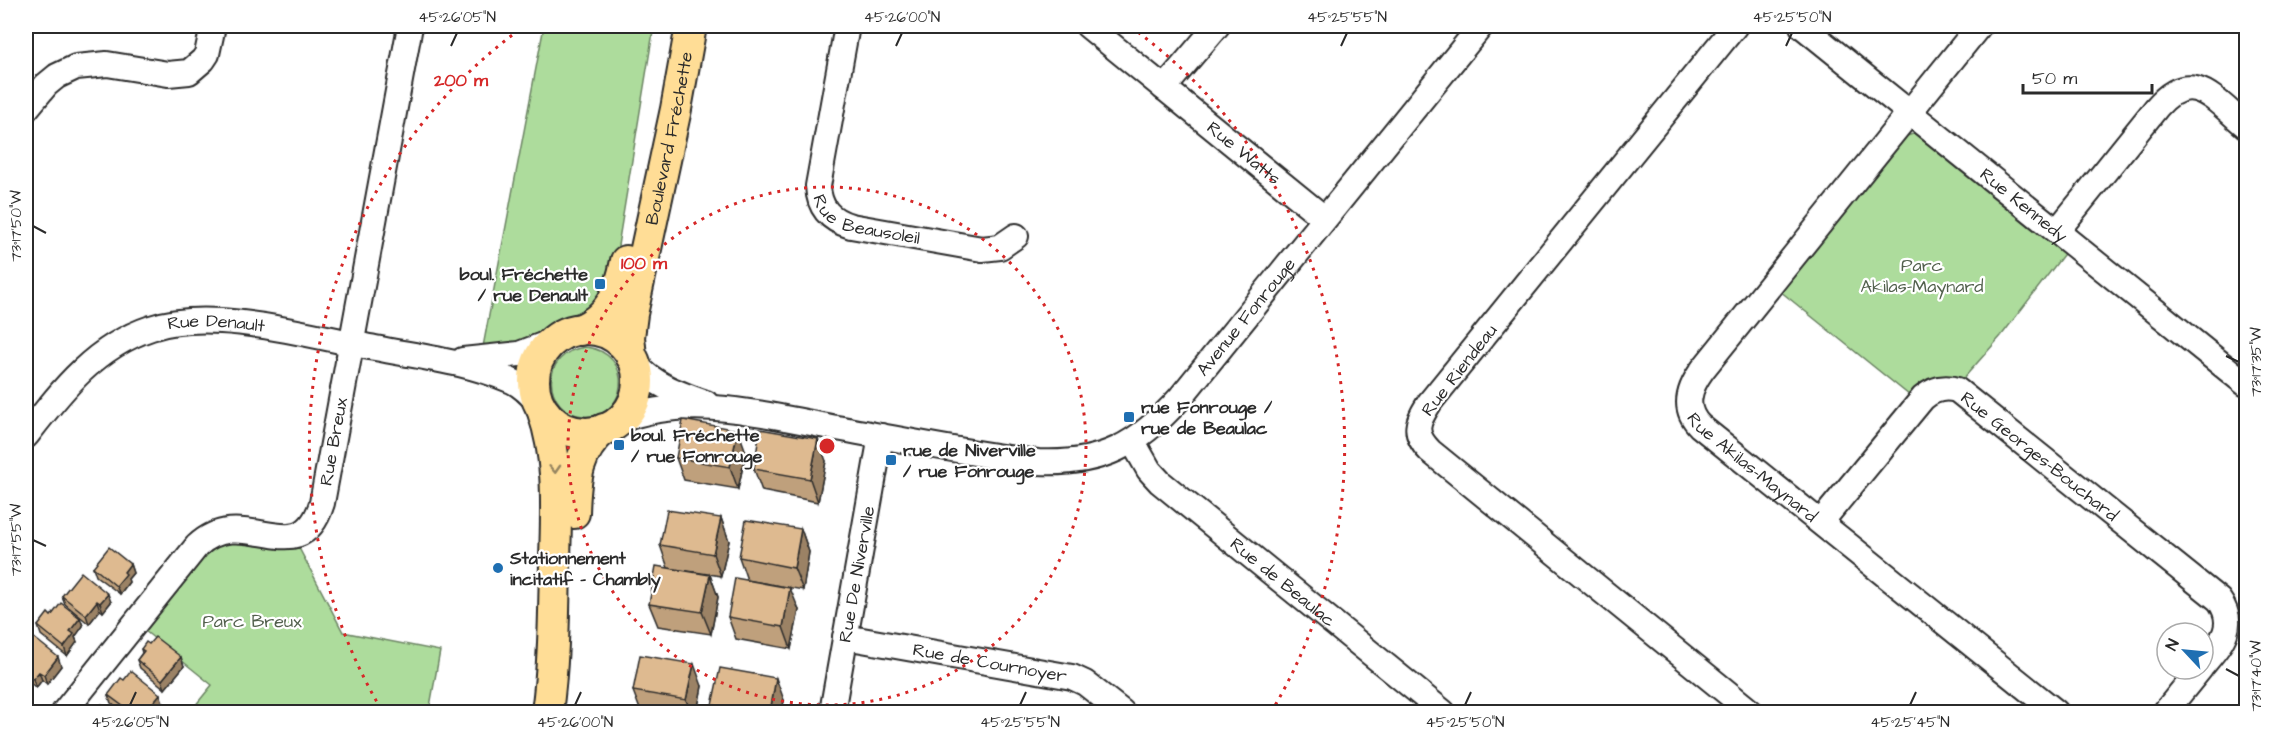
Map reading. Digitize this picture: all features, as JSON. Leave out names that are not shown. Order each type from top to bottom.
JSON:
[{"type":"main road","name":"Boulevard Fréchette","points":[[567,335],[600,319],[610,307],[621,282],[671,26]]},
{"type":"main road","name":"Boulevard Fréchette","points":[[632,360],[629,337],[632,315],[676,109],[690,26]]},
{"type":"main road","points":[[547,712],[554,635],[556,491],[554,454],[535,394],[534,375],[539,357],[567,335],[592,330],[613,336],[626,348],[637,380],[635,397],[628,413],[589,444],[576,477],[571,654],[564,712]]},
{"type":"main road","points":[[541,408],[557,424],[574,432],[594,433],[613,425]]},
{"type":"street","points":[[26,109],[46,85],[57,76],[76,67],[107,64],[168,74],[189,72],[207,54],[213,26]]},
{"type":"street","name":"Rue Breux","points":[[64,712],[197,546],[208,537],[222,531],[241,529],[289,537],[303,534],[314,524],[322,503],[410,26]]},
{"type":"street","name":"Rue Beausoleil","points":[[847,26],[818,186],[820,202],[826,212],[837,221],[850,226],[982,249],[1000,246],[1016,236]]},
{"type":"street","name":"Rue Watts","points":[[1088,26],[1324,218]]},
{"type":"street","points":[[1164,88],[1216,26]]},
{"type":"street","name":"Avenue Fonrouge","points":[[719,408],[1025,460],[1053,462],[1087,458],[1133,442],[1156,424],[1180,398],[1481,26]]},
{"type":"street","name":"Rue Riendeau","points":[[1735,26],[1430,402],[1421,416],[1418,434],[1419,439],[1430,451],[1751,712]]},
{"type":"street","name":"Rue Kennedy","points":[[1802,26],[2247,384]]},
{"type":"street","name":"Rue Akilas-Maynard","points":[[1979,26],[1702,369],[1689,395],[1692,415],[1700,426],[2056,712]]},
{"type":"street","points":[[2058,230],[2157,107],[2172,92],[2187,87],[2198,89],[2247,126]]},
{"type":"street","name":"Rue Denault","points":[[26,436],[69,382],[86,366],[116,344],[152,327],[174,322],[216,320],[449,361],[514,381],[526,390],[541,408]]},
{"type":"street","name":"Rue Denault","points":[[449,361],[519,354],[567,335]]},
{"type":"street","points":[[632,360],[649,377],[667,388],[719,408]]},
{"type":"street","name":"Rue Georges-Bouchard","points":[[1821,522],[1923,398],[1942,388],[1957,390],[2218,600],[2226,612],[2227,627],[2223,639],[2215,649]]},
{"type":"street","points":[[613,425],[647,411],[659,409],[719,408]]},
{"type":"street","name":"Rue De Niverville","points":[[832,712],[881,436]]},
{"type":"street","name":"Rue de Beaulac","points":[[1133,442],[1149,470],[1160,482],[1443,712]]},
{"type":"street","name":"Rue de Cournoyer","points":[[845,638],[1072,677],[1085,683],[1122,712]]},
{"type":"street","points":[[2165,712],[2190,681]]},
{"type":"green space","points":[[544,26],[654,26],[613,276],[590,317],[568,321],[529,342],[482,352]]},
{"type":"green space","name":"Parc Akilas-Maynard","points":[[1916,133],[2067,250],[2001,336],[1962,380],[1926,381],[1909,395],[1780,291],[1898,145],[1907,136]]},
{"type":"green space","points":[[586,347],[602,352],[613,361],[619,373],[620,385],[617,398],[609,408],[598,414],[583,416],[570,412],[560,404],[554,394],[552,382],[553,370],[560,359],[570,351]]},
{"type":"green space","name":"Parc Breux","points":[[237,541],[285,549],[299,548],[343,632],[440,651],[429,712],[190,712],[212,685],[145,631],[209,551],[221,544]]},
{"type":"building","points":[[683,420],[738,430],[730,467],[676,458]]},
{"type":"building","points":[[760,429],[818,439],[810,479],[754,469]]},
{"type":"building","points":[[667,510],[721,518],[713,554],[660,545]]},
{"type":"building","points":[[746,520],[801,529],[794,568],[739,557]]},
{"type":"building","points":[[109,547],[130,564],[124,572],[126,574],[116,586],[93,567]]},
{"type":"building","points":[[656,566],[710,575],[702,612],[649,604]]},
{"type":"building","points":[[81,572],[108,594],[100,603],[97,601],[86,615],[62,596]]},
{"type":"building","points":[[735,578],[790,588],[783,627],[728,617]]},
{"type":"building","points":[[61,603],[80,618],[70,631],[74,634],[64,647],[38,626],[48,613],[51,616]]},
{"type":"building","points":[[33,637],[58,657],[44,675],[39,672],[33,679],[26,673],[26,647]]},
{"type":"building","points":[[155,637],[181,657],[162,680],[137,660],[144,651],[141,649],[146,642],[149,644]]},
{"type":"building","points":[[640,655],[694,664],[686,700],[633,691]]},
{"type":"building","points":[[720,668],[776,678],[770,712],[712,705]]},
{"type":"building","points":[[131,671],[160,694],[145,712],[131,712],[108,695],[121,678],[124,680]]},
{"type":"building","points":[[102,704],[113,712],[96,712]]},
{"type":"place","name":"boul. Fréchette / rue Denault","points":[[600,284]]},
{"type":"place","name":"rue Fonrouge / rue de Beaulac","points":[[1129,417]]},
{"type":"place","name":"boul. Fréchette / rue Fonrouge","points":[[619,445]]},
{"type":"place","name":"rue de Niverville / rue Fonrouge","points":[[891,460]]},
{"type":"place","name":"Stationnement incitatif - Chambly","points":[[498,568]]}]
